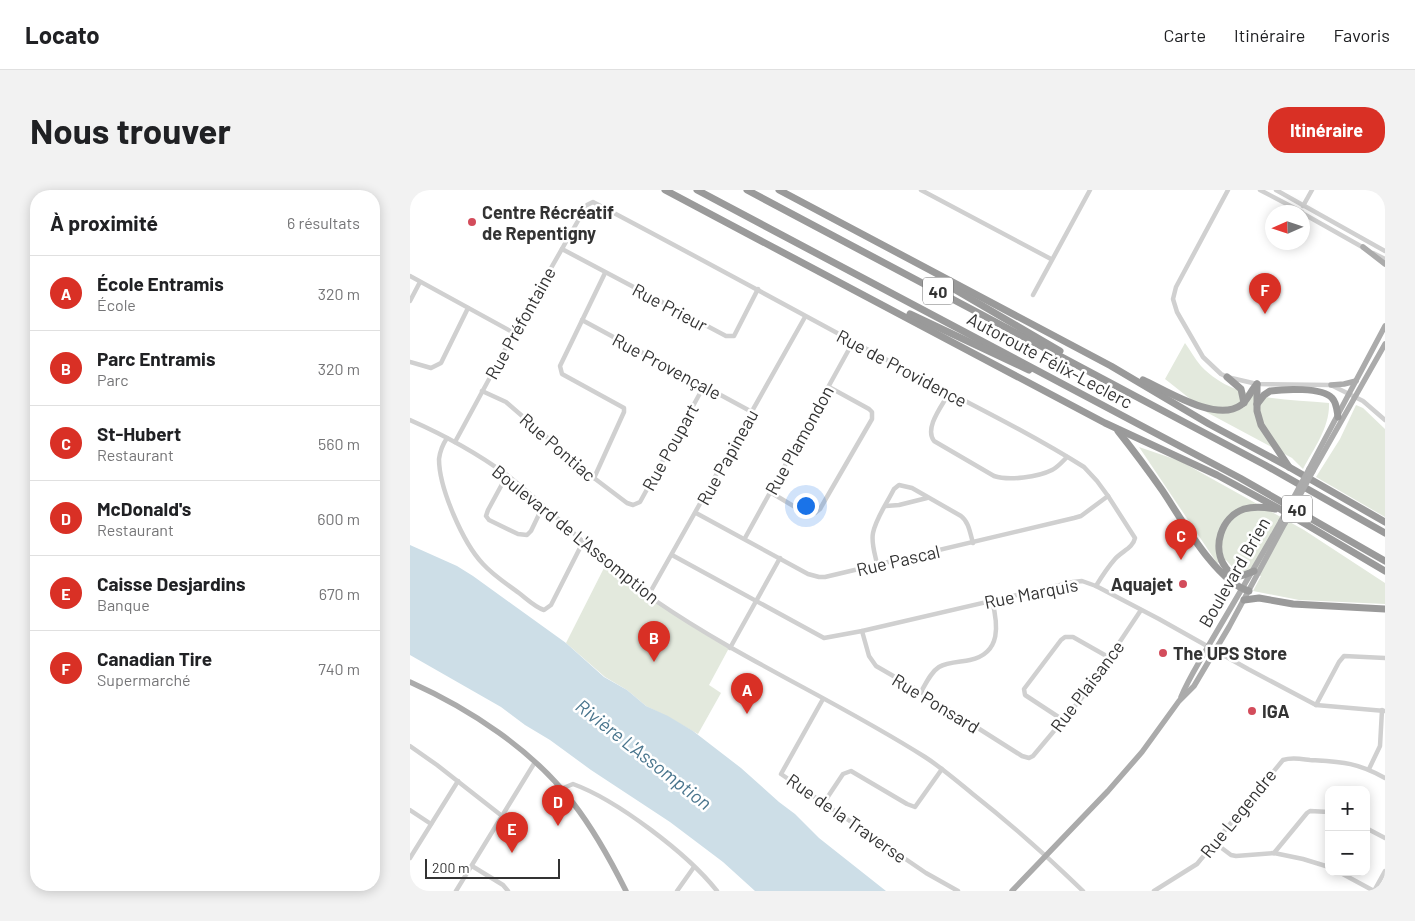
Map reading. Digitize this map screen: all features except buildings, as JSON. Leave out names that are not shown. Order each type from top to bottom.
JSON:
[{"type":"highway","points":[[665,190],[1116,428],[1194,463],[1385,571]]},
{"type":"highway","name":"Autoroute Félix-Leclerc","points":[[697,190],[1240,478],[1385,560]]},
{"type":"highway","name":"Autoroute Félix-Leclerc","points":[[747,190],[1265,465],[1385,533]]},
{"type":"highway","points":[[779,190],[1111,366],[1217,429],[1289,467],[1385,522]]},
{"type":"highway","points":[[904,257],[953,289],[1128,392]]},
{"type":"highway","points":[[850,288],[1075,390]]},
{"type":"highway","points":[[1111,366],[1212,410],[1231,410],[1244,403],[1257,384]]},
{"type":"highway","points":[[1227,377],[1240,389],[1244,403]]},
{"type":"highway","points":[[1257,384],[1258,419],[1262,429],[1289,467]]},
{"type":"highway","points":[[1257,404],[1270,391],[1313,391],[1327,394],[1332,398],[1336,404],[1338,417]]},
{"type":"highway","points":[[1116,428],[1147,468],[1213,563],[1228,578],[1246,590]]},
{"type":"highway","points":[[1254,571],[1239,576],[1232,574],[1226,569],[1219,552],[1219,541],[1222,532],[1231,517],[1244,509],[1260,507],[1280,510]]},
{"type":"highway","points":[[1244,600],[1259,598],[1293,604],[1385,610]]},
{"type":"main road","points":[[1363,247],[1385,264]]},
{"type":"main road","name":"Boulevard Brien","points":[[1179,701],[1187,682],[1208,647],[1246,590],[1311,470],[1385,326]]},
{"type":"main road","name":"Boulevard Brien","points":[[1311,470],[1356,397],[1385,344]]},
{"type":"main road","points":[[1330,385],[1356,381]]},
{"type":"main road","name":"Boulevard Brien","points":[[1012,891],[1122,776],[1159,730],[1179,701],[1194,686],[1244,600],[1254,571],[1283,522]]},
{"type":"main road","points":[[410,682],[455,704],[518,747],[535,762],[573,803],[626,891]]},
{"type":"street","points":[[921,190],[1051,259]]},
{"type":"street","points":[[1033,295],[1090,190]]},
{"type":"street","points":[[1228,190],[1176,287],[1173,299],[1175,308],[1200,352],[1211,366],[1227,377],[1257,384],[1330,385],[1356,397],[1385,420]]},
{"type":"street","points":[[1260,190],[1288,205]]},
{"type":"street","points":[[1276,190],[1303,205],[1312,190]]},
{"type":"street","name":"Rue de Providence","points":[[587,205],[593,202],[758,289],[1084,467],[1108,496],[1135,538],[1132,545],[1118,556],[1104,572],[1096,586]]},
{"type":"street","name":"Rue Préfontaine","points":[[455,442],[482,390],[587,205]]},
{"type":"street","points":[[1310,209],[1385,251]]},
{"type":"street","points":[[1310,217],[1385,259]]},
{"type":"street","name":"Rue Prieur","points":[[562,248],[605,273],[728,337],[734,336],[758,289]]},
{"type":"street","points":[[594,478],[624,412],[624,408],[562,374],[560,371],[561,361],[605,273]]},
{"type":"street","points":[[410,276],[514,333]]},
{"type":"street","points":[[410,301],[420,282]]},
{"type":"street","points":[[410,362],[427,368],[438,366],[468,308]]},
{"type":"street","name":"Rue Papineau","points":[[648,596],[805,316]]},
{"type":"street","name":"Rue Provençale","points":[[582,320],[752,412]]},
{"type":"street","name":"Rue Plamondon","points":[[745,538],[853,342]]},
{"type":"street","name":"Rue Poupart","points":[[633,505],[640,502],[704,386]]},
{"type":"street","points":[[770,492],[806,513],[815,513],[820,509],[872,419],[872,412],[869,409],[829,387]]},
{"type":"street","name":"Rue Pontiac","points":[[482,390],[506,402],[594,478],[627,503],[633,505]]},
{"type":"street","points":[[949,393],[932,426],[931,438],[994,476],[1016,479],[1051,471],[1067,457]]},
{"type":"street","name":"Boulevard de L'Assomption","points":[[410,420],[455,442],[507,475],[648,596],[730,648],[872,726],[942,769],[1010,823],[1083,891]]},
{"type":"street","points":[[447,438],[440,452],[440,459],[442,477],[450,504],[459,529],[468,544],[483,564],[496,576],[544,610],[551,605],[583,542]]},
{"type":"street","points":[[507,475],[488,510],[486,516],[489,520],[518,534],[527,535],[544,506]]},
{"type":"street","points":[[877,564],[872,543],[875,524],[894,489],[899,486],[912,488],[965,519],[973,543]]},
{"type":"street","name":"Rue Pascal","points":[[696,513],[808,574],[825,577],[1081,516],[1108,496]]},
{"type":"street","points":[[886,506],[906,504],[927,498]]},
{"type":"street","name":"Rue Marquis","points":[[672,555],[824,638],[1082,581],[1096,586],[1316,705],[1384,710]]},
{"type":"street","points":[[730,648],[780,558]]},
{"type":"street","points":[[921,692],[930,677],[941,666],[975,659],[986,652],[994,643],[997,619],[992,600]]},
{"type":"street","name":"Rue Plaisance","points":[[1029,758],[1033,756],[1085,694],[1141,610]]},
{"type":"street","name":"Rue Ponsard","points":[[862,630],[869,656],[876,666],[1022,756],[1029,758]]},
{"type":"street","points":[[1063,720],[1025,696],[1023,692],[1055,647],[1063,638],[1068,636],[1110,658]]},
{"type":"street","points":[[1316,705],[1344,656],[1385,658]]},
{"type":"street","name":"Rue de la Traverse","points":[[823,699],[781,774],[926,873],[958,891]]},
{"type":"street","points":[[1368,769],[1380,746],[1384,710]]},
{"type":"street","points":[[410,746],[502,816]]},
{"type":"street","name":"Rue Legendre","points":[[1154,890],[1197,864],[1283,760],[1295,758],[1340,761],[1359,765],[1385,778]]},
{"type":"street","points":[[456,891],[535,762]]},
{"type":"street","points":[[823,804],[844,774],[851,772],[907,804],[915,806],[942,769]]},
{"type":"street","points":[[410,858],[458,781]]},
{"type":"street","points":[[561,789],[573,784],[582,787],[621,810],[674,848],[717,891]]},
{"type":"street","points":[[410,810],[431,824]]},
{"type":"street","points":[[1274,854],[1307,813],[1310,811],[1325,812]]},
{"type":"street","points":[[1370,830],[1385,838]]},
{"type":"street","points":[[1215,843],[1231,855],[1274,854],[1303,859],[1325,866]]},
{"type":"street","points":[[472,866],[508,891]]},
{"type":"street","points":[[677,891],[694,868]]},
{"type":"street","points":[[1346,876],[1374,891],[1385,871]]},
{"type":"shaded area","points":[[1185,343],[1201,366],[1229,386],[1244,392],[1277,399],[1329,403],[1329,412],[1324,429],[1303,469],[1292,458],[1208,413],[1165,379]]},
{"type":"shaded area","points":[[1356,405],[1363,408],[1385,429],[1385,517],[1316,477],[1340,439]]},
{"type":"shaded area","points":[[1139,447],[1180,461],[1304,530],[1385,583],[1385,604],[1299,600],[1253,591],[1261,576],[1241,570],[1236,571],[1226,560],[1217,563]]},
{"type":"shaded area","points":[[607,562],[656,601],[729,648],[709,685],[721,693],[698,734],[646,706],[627,690],[605,677],[566,643]]},
{"type":"water","name":"Rivière L'Assomption","points":[[410,545],[457,566],[473,576],[566,643],[604,677],[627,690],[646,706],[668,716],[693,731],[741,768],[795,814],[819,838],[886,891],[755,891],[723,862],[670,822],[501,707],[410,655]]},
{"type":"place","name":"Centre Récréatif de Repentigny","points":[[472,222]]},
{"type":"place","name":"Canadian Tire","points":[[1265,314]]},
{"type":"place","name":"St-Hubert","points":[[1181,560]]},
{"type":"place","name":"Aquajet","points":[[1183,584]]},
{"type":"place","name":"The UPS Store","points":[[1163,653]]},
{"type":"place","name":"Parc Entramis","points":[[654,662]]},
{"type":"place","name":"IGA","points":[[1252,711]]},
{"type":"place","name":"École Entramis","points":[[747,714]]},
{"type":"place","name":"McDonald's","points":[[558,826]]},
{"type":"place","name":"Caisse Desjardins","points":[[512,853]]}]
